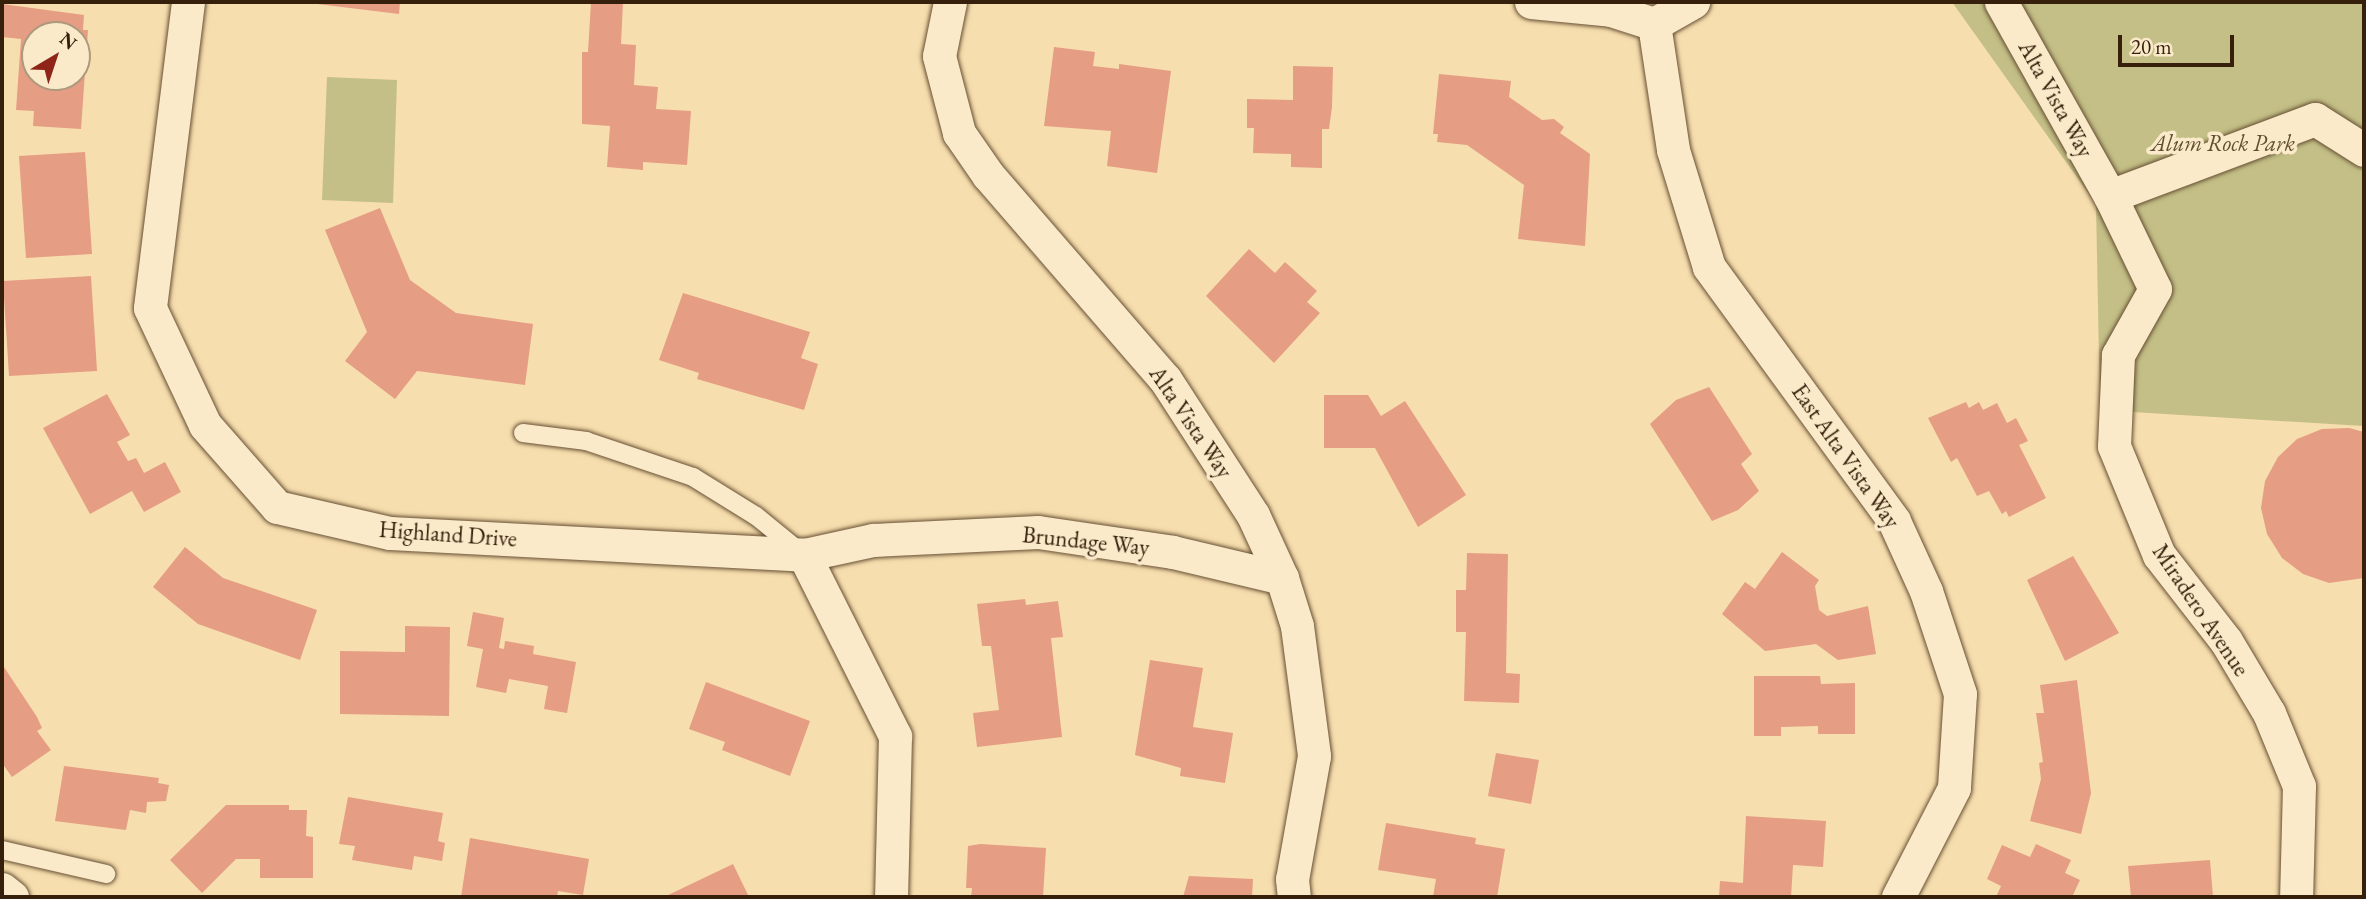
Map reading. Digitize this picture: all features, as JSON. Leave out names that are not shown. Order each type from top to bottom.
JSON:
[{"type":"street","name":"Highland Drive","points":[[188,2],[150,308],[205,425],[277,507],[390,533],[804,555]]},
{"type":"street","name":"Alta Vista Way","points":[[950,2],[939,56],[959,133],[988,175],[1166,379],[1253,515],[1282,578],[1297,626],[1314,756],[1293,879],[1294,897]]},
{"type":"street","points":[[1531,2],[1611,10],[1654,24],[1693,2]]},
{"type":"street","name":"Alta Vista Way","points":[[2001,2],[2110,196]]},
{"type":"street","name":"East Alta Vista Way","points":[[1654,24],[1673,150],[1709,267],[1894,521],[1926,591],[1960,694],[1954,788],[1898,897]]},
{"type":"street","points":[[2110,196],[2315,119],[2364,150]]},
{"type":"street","name":"Miradero Avenue","points":[[2110,196],[2155,289],[2118,355],[2114,446],[2160,555],[2225,641],[2269,713],[2299,786],[2296,897]]},
{"type":"street","name":"Brundage Way","points":[[804,555],[873,540],[1038,531],[1173,552],[1282,578]]},
{"type":"street","points":[[804,555],[895,736],[891,897]]},
{"type":"street","points":[[2,889],[12,897]]},
{"type":"lane","points":[[523,433],[586,441],[693,477],[755,516],[804,555]]},
{"type":"lane","points":[[2,850],[106,874]]},
{"type":"green space","name":"Alum Rock Park","points":[[1952,2],[2364,2],[2364,426],[2100,410],[2096,204]]},
{"type":"green space","points":[[327,77],[397,80],[393,203],[322,200]]},
{"type":"building","points":[[301,2],[400,2],[399,14]]},
{"type":"building","points":[[591,2],[623,2],[621,44],[636,45],[634,85],[658,87],[656,109],[691,111],[687,165],[643,162],[643,170],[607,167],[610,126],[582,124],[582,52],[588,52]]},
{"type":"building","points":[[2,4],[84,15],[84,21],[21,21],[21,39],[2,37]]},
{"type":"building","points":[[21,39],[21,91],[84,91],[81,129],[33,126],[34,111],[16,110]]},
{"type":"building","points":[[1054,47],[1095,52],[1093,66],[1119,69],[1119,64],[1171,71],[1157,173],[1107,166],[1111,131],[1044,126]]},
{"type":"building","points":[[1293,66],[1333,67],[1329,129],[1322,129],[1322,168],[1291,167],[1291,154],[1253,153],[1254,128],[1247,128],[1247,99],[1293,100]]},
{"type":"building","points":[[1439,74],[1511,81],[1509,97],[1542,120],[1554,119],[1564,127],[1560,133],[1590,154],[1585,246],[1518,239],[1524,185],[1467,145],[1437,142],[1438,134],[1433,134]]},
{"type":"building","points":[[85,152],[92,254],[26,258],[19,156]]},
{"type":"building","points":[[380,208],[410,280],[456,313],[533,324],[525,385],[417,371],[395,399],[345,361],[367,332],[325,230]]},
{"type":"building","points":[[1249,249],[1275,273],[1285,262],[1317,291],[1307,302],[1320,313],[1274,363],[1206,296]]},
{"type":"building","points":[[91,276],[97,371],[9,376],[3,281]]},
{"type":"building","points":[[683,293],[810,332],[801,358],[818,364],[804,410],[697,379],[699,373],[659,360]]},
{"type":"building","points":[[1709,387],[1752,454],[1741,464],[1759,491],[1738,510],[1712,521],[1650,424],[1676,400]]},
{"type":"building","points":[[107,394],[130,435],[117,442],[128,461],[136,458],[144,473],[165,462],[181,492],[144,512],[132,491],[90,514],[43,428]]},
{"type":"building","points":[[1324,395],[1368,395],[1381,416],[1405,401],[1466,495],[1418,527],[1375,448],[1324,448]]},
{"type":"building","points":[[1966,402],[1969,408],[1979,402],[1983,410],[1997,403],[2007,423],[2016,418],[2028,441],[2019,445],[2046,498],[2009,517],[2006,511],[2002,514],[1989,491],[1977,496],[1957,458],[1951,462],[1928,418]]},
{"type":"building","points":[[2349,428],[2364,432],[2364,578],[2329,583],[2303,574],[2282,558],[2267,534],[2261,508],[2265,481],[2278,457],[2297,439],[2322,429]]},
{"type":"building","points":[[185,547],[223,578],[317,610],[300,660],[198,624],[153,587]]},
{"type":"building","points":[[1782,552],[1819,580],[1815,586],[1819,610],[1827,616],[1868,606],[1876,654],[1838,660],[1816,644],[1765,651],[1722,614],[1745,582],[1755,589]]},
{"type":"building","points":[[1467,553],[1508,554],[1506,673],[1520,674],[1519,703],[1464,701],[1466,632],[1456,632],[1456,590],[1466,590]]},
{"type":"building","points":[[2073,556],[2119,633],[2065,661],[2027,580]]},
{"type":"building","points":[[1025,599],[1026,605],[1058,601],[1063,637],[1051,638],[1062,737],[977,747],[973,713],[999,710],[991,646],[982,646],[977,604]]},
{"type":"building","points":[[473,612],[504,618],[499,648],[504,649],[505,641],[534,646],[533,654],[576,662],[567,713],[544,709],[548,686],[509,679],[506,693],[476,687],[483,649],[467,646]]},
{"type":"building","points":[[405,626],[450,627],[449,716],[340,714],[340,651],[405,652]]},
{"type":"building","points":[[1150,660],[1203,668],[1193,727],[1233,733],[1225,783],[1180,776],[1181,768],[1135,755]]},
{"type":"building","points":[[2,664],[37,717],[42,728],[37,731],[51,750],[12,777],[2,763]]},
{"type":"building","points":[[1754,676],[1820,676],[1821,684],[1855,683],[1855,734],[1818,734],[1818,726],[1781,727],[1781,736],[1754,736]]},
{"type":"building","points":[[2077,680],[2091,793],[2081,834],[2030,821],[2041,779],[2039,763],[2043,762],[2036,713],[2044,713],[2040,685]]},
{"type":"building","points":[[706,682],[810,721],[790,776],[722,750],[725,742],[689,729]]},
{"type":"building","points":[[1496,753],[1539,760],[1531,804],[1488,796]]},
{"type":"building","points":[[64,766],[159,778],[158,783],[169,785],[166,801],[147,802],[146,813],[130,810],[126,830],[55,821]]},
{"type":"building","points":[[348,797],[443,813],[438,841],[445,843],[442,861],[414,856],[412,870],[352,860],[355,846],[339,844]]},
{"type":"building","points":[[226,805],[289,805],[289,810],[307,810],[306,836],[313,837],[313,878],[260,878],[260,859],[236,859],[202,893],[170,860]]},
{"type":"building","points":[[1746,816],[1826,821],[1823,867],[1793,865],[1791,897],[1719,897],[1720,881],[1743,883]]},
{"type":"building","points":[[1386,823],[1476,838],[1475,844],[1505,849],[1497,897],[1433,897],[1436,879],[1378,870]]},
{"type":"building","points":[[470,838],[589,859],[583,895],[558,891],[557,897],[461,897]]},
{"type":"building","points":[[980,844],[1046,848],[1043,897],[971,897],[972,888],[966,888],[968,846]]},
{"type":"building","points":[[2036,844],[2071,860],[2065,873],[2080,880],[2072,897],[1996,897],[2001,886],[1987,879],[2002,845],[2030,857]]},
{"type":"building","points":[[2210,860],[2213,897],[2131,897],[2128,866]]},
{"type":"building","points":[[733,864],[749,897],[664,897]]},
{"type":"building","points":[[1189,876],[1253,879],[1252,897],[1183,897]]}]
